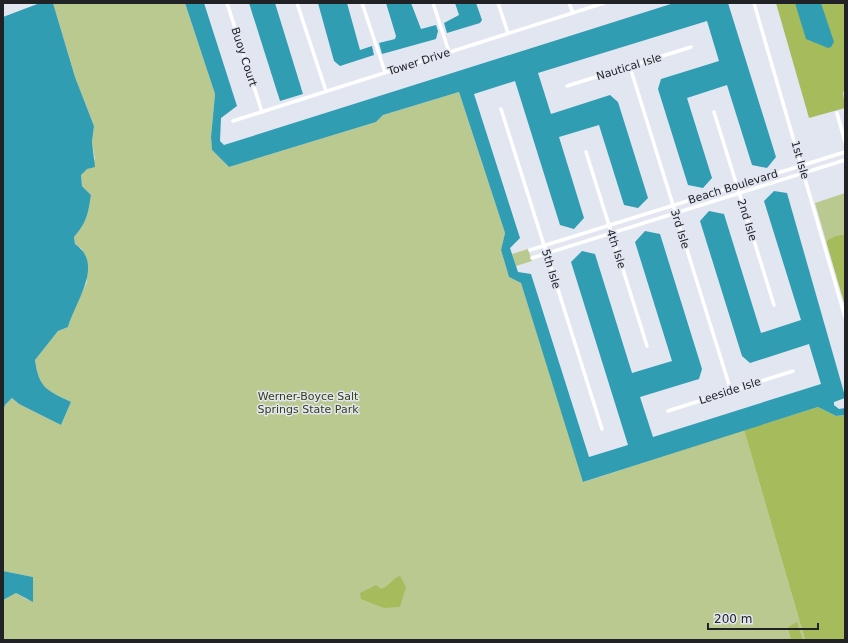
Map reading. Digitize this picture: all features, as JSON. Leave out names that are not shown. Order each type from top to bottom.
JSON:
[{"type":"street","name":"Buoy Court","points":[[227,3],[262,112]]},
{"type":"street","points":[[297,3],[326,91]]},
{"type":"street","points":[[362,3],[385,72]]},
{"type":"street","points":[[433,3],[449,52]]},
{"type":"street","points":[[498,3],[508,33]]},
{"type":"street","points":[[570,3],[573,13]]},
{"type":"street","name":"Tower Drive","points":[[233,121],[604,3]]},
{"type":"street","name":"1st Isle","points":[[754,3],[845,317]]},
{"type":"street","name":"Nautical Isle","points":[[567,86],[691,47]]},
{"type":"street","name":"3rd Isle","points":[[630,67],[731,391]]},
{"type":"street","name":"5th Isle","points":[[501,109],[602,429]]},
{"type":"street","name":"2nd Isle","points":[[714,112],[774,305]]},
{"type":"street","points":[[837,113],[845,142]]},
{"type":"street","name":"4th Isle","points":[[586,152],[647,346]]},
{"type":"street","name":"Beach Boulevard","points":[[530,250],[845,152]]},
{"type":"street","name":"Beach Boulevard","points":[[532,258],[845,160]]},
{"type":"street","name":"Leeside Isle","points":[[668,410],[793,371]]},
{"type":"green space","name":"Werner-Boyce Salt Springs State Park","points":[[53,3],[185,3],[215,94],[211,137],[212,150],[229,167],[376,122],[383,115],[459,92],[505,233],[501,250],[509,277],[521,283],[584,482],[744,430],[805,640],[3,640],[3,600],[16,593],[28,600],[33,577],[3,571],[3,411],[5,405],[12,398],[19,404],[61,425],[71,402],[45,387],[39,377],[35,360],[58,331],[68,327],[71,315],[87,282],[82,249],[75,244],[74,237],[86,218],[89,207],[91,195],[82,186],[81,175],[95,159],[92,142],[94,126],[75,77]]},
{"type":"green space","points":[[776,3],[845,3],[845,91],[843,92],[845,108],[809,118]]},
{"type":"green space","points":[[845,193],[845,234],[835,236],[826,241],[815,203]]},
{"type":"green space","points":[[845,234],[845,306],[826,241],[835,236]]},
{"type":"green space","points":[[528,249],[532,261],[516,266],[512,254]]},
{"type":"green space","points":[[818,407],[836,416],[845,415],[845,640],[805,640],[744,430]]},
{"type":"green space","points":[[400,576],[406,587],[400,607],[384,608],[361,599],[360,593],[376,585],[381,589]]},
{"type":"green space","points":[[797,622],[803,640],[791,640],[788,627]]},
{"type":"water","points":[[40,3],[53,3],[75,77],[94,126],[92,142],[95,167],[87,169],[81,175],[82,186],[91,195],[89,207],[84,222],[74,237],[75,244],[84,252],[88,262],[88,272],[85,284],[68,327],[58,331],[35,360],[42,383],[50,391],[71,402],[61,425],[19,404],[12,398],[5,405],[3,411],[3,17]]},
{"type":"water","points":[[185,3],[204,3],[237,106],[221,118],[220,141],[224,145],[674,3],[728,3],[776,157],[767,168],[752,165],[727,85],[687,98],[712,178],[703,188],[688,185],[658,89],[661,79],[719,61],[707,21],[538,73],[551,114],[610,95],[618,102],[648,198],[638,208],[624,205],[599,125],[559,137],[584,218],[574,229],[560,225],[515,81],[474,94],[520,238],[510,248],[518,272],[531,274],[589,457],[628,445],[571,262],[582,251],[595,254],[632,373],[672,361],[635,242],[645,231],[660,234],[702,369],[699,379],[640,397],[653,437],[821,384],[809,344],[750,363],[742,356],[700,221],[709,211],[724,214],[761,333],[801,320],[764,201],[774,191],[787,193],[845,396],[845,398],[834,402],[834,405],[839,409],[845,408],[845,415],[836,416],[818,407],[583,482],[521,283],[509,277],[501,250],[505,233],[459,92],[383,115],[376,122],[229,167],[212,150],[211,137],[215,94]]},
{"type":"water","points":[[249,3],[275,3],[303,94],[280,101]]},
{"type":"water","points":[[318,3],[347,3],[360,50],[372,46],[374,55],[340,66],[334,61]]},
{"type":"water","points":[[386,3],[411,3],[421,29],[436,25],[438,31],[436,39],[382,54],[379,43],[395,39],[396,36]]},
{"type":"water","points":[[455,3],[476,3],[482,20],[480,23],[447,33],[444,23],[459,15]]},
{"type":"water","points":[[795,3],[821,3],[834,42],[831,47],[828,48],[806,39]]},
{"type":"water","points":[[3,571],[33,577],[33,602],[16,593],[3,600]]}]
